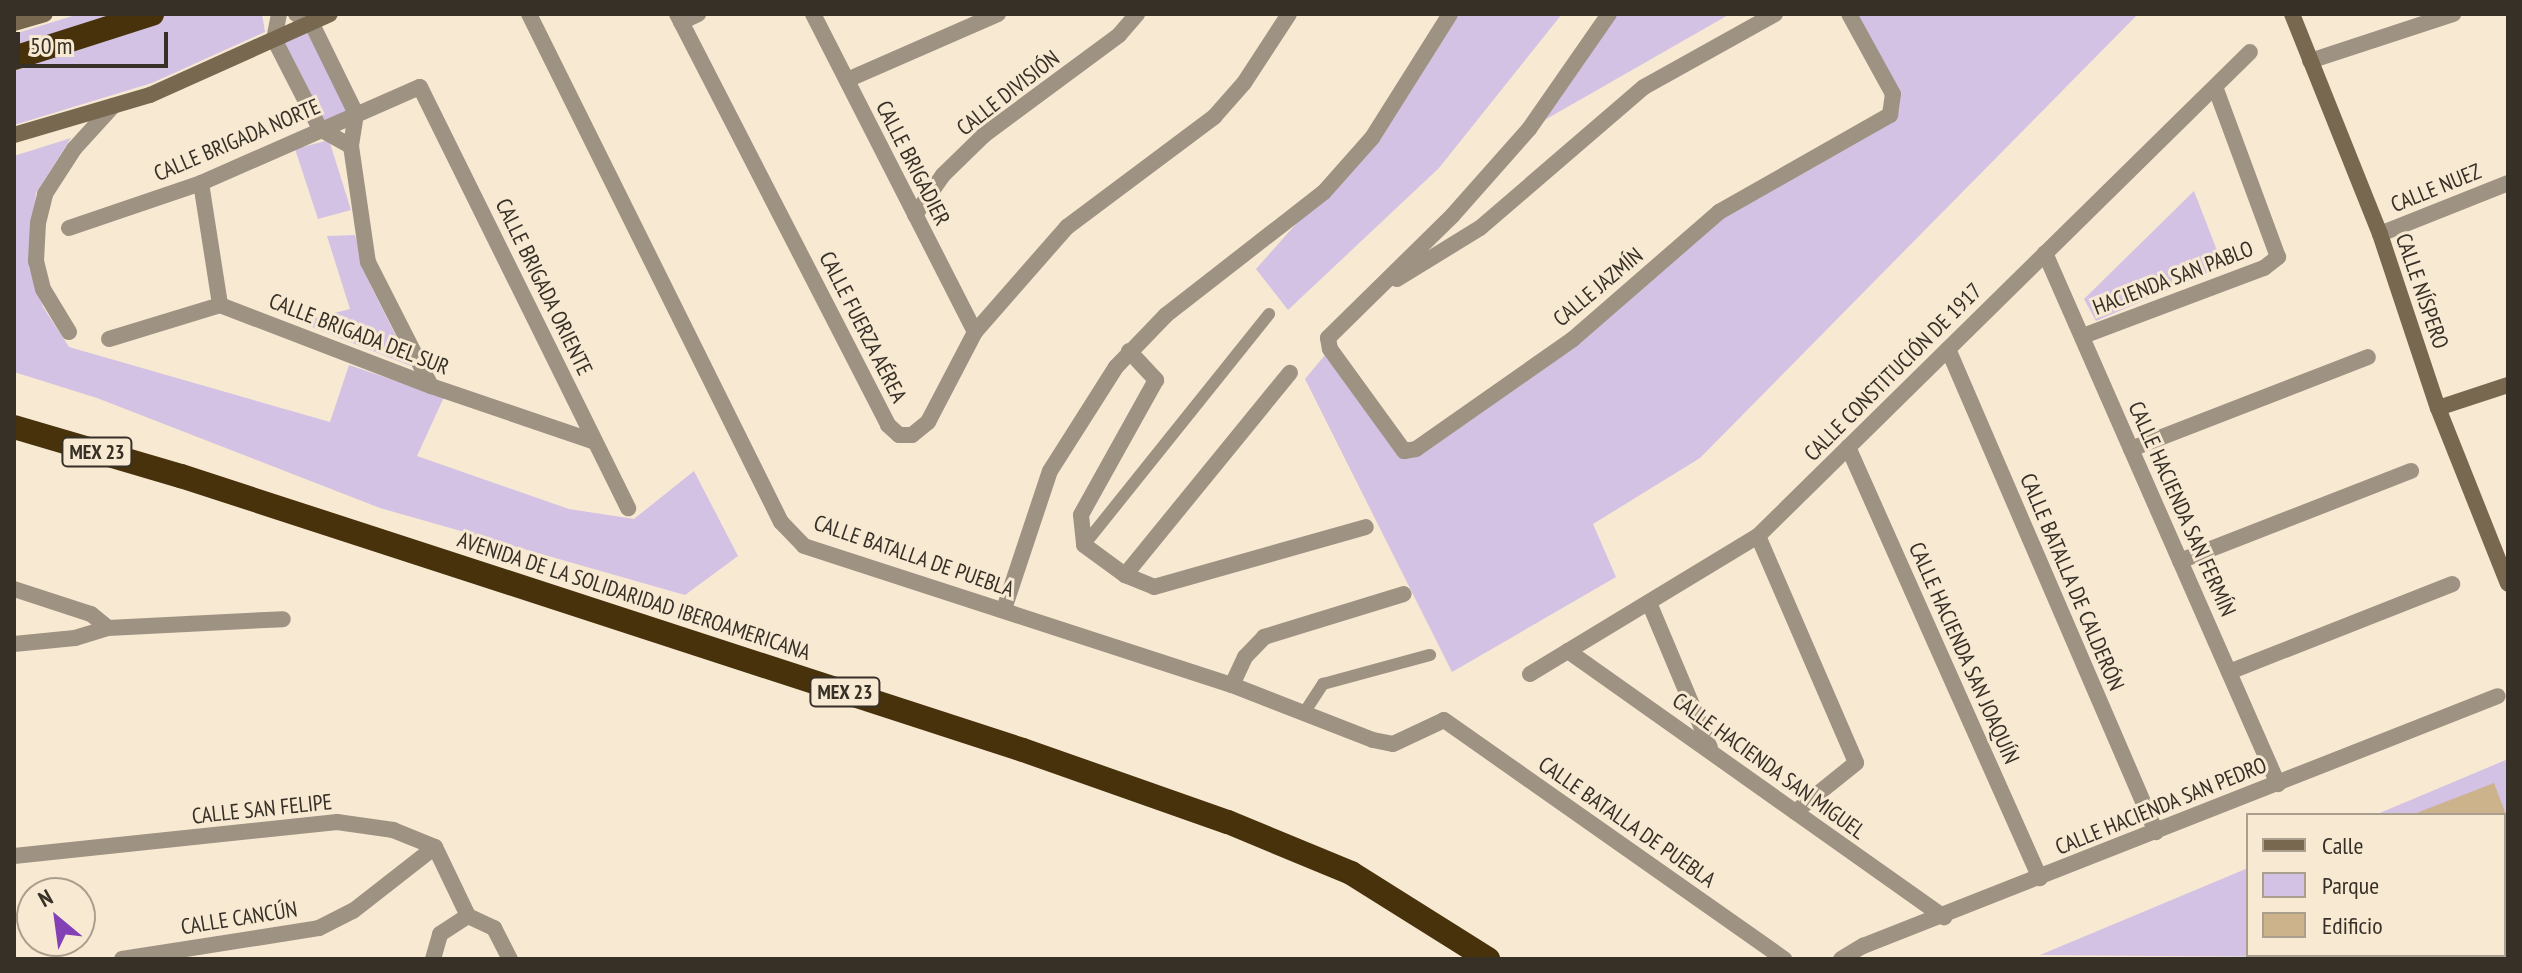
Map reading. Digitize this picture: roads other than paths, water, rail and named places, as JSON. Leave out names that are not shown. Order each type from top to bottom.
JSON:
[{"type":"highway","points":[[14,58],[152,14]]},
{"type":"highway","name":"AVENIDA DE LA SOLIDARIDAD IBEROAMERICANA","points":[[14,427],[181,476],[1023,750],[1228,822],[1351,873],[1488,959]]},
{"type":"street","points":[[14,23],[45,14]]},
{"type":"street","points":[[279,14],[274,39],[320,129],[351,146]]},
{"type":"street","points":[[296,14],[311,22],[356,114],[351,146],[368,262],[431,386]]},
{"type":"street","points":[[14,135],[113,106],[330,14]]},
{"type":"street","name":"CALLE BATALLA DE PUEBLA","points":[[529,14],[781,522],[804,546],[1232,685],[1393,744],[1444,720],[1784,959]]},
{"type":"street","points":[[679,18],[698,14]]},
{"type":"street","name":"CALLE BRIGADIER","points":[[813,14],[975,332]]},
{"type":"street","points":[[847,80],[998,14]]},
{"type":"street","name":"CALLE DIVISIÓN","points":[[915,215],[943,175],[984,135],[1119,35],[1137,14]]},
{"type":"street","name":"CALLE FUERZA AÉREA","points":[[679,18],[888,425],[899,435],[912,435],[928,422],[975,332],[1067,227],[1214,117],[1244,83],[1289,14]]},
{"type":"street","points":[[1004,609],[1050,471],[1093,398],[1129,351],[1166,315],[1324,192],[1372,138],[1450,14]]},
{"type":"street","name":"CALLE JAZMÍN","points":[[1609,14],[1529,129],[1452,216],[1331,333],[1327,343],[1399,447],[1410,452],[1573,339],[1719,212],[1890,115],[1893,94],[1849,14]]},
{"type":"street","name":"CALLE JAZMÍN","points":[[1368,297],[1480,228],[1644,87],[1775,14]]},
{"type":"street","name":"CALLE NÍSPERO","points":[[2292,14],[2380,234],[2438,408],[2508,584]]},
{"type":"street","points":[[2310,61],[2453,14]]},
{"type":"street","name":"CALLE CONSTITUCIÓN DE 1917","points":[[1530,674],[1650,605],[1758,536],[2250,52]]},
{"type":"street","name":"CALLE BRIGADA NORTE","points":[[69,228],[201,183],[420,87]]},
{"type":"street","name":"CALLE BRIGADA ORIENTE","points":[[420,87],[628,508]]},
{"type":"street","name":"HACIENDA SAN PABLO","points":[[2083,336],[2264,268],[2278,257],[2215,87]]},
{"type":"street","points":[[69,332],[43,289],[36,261],[38,223],[45,194],[113,106]]},
{"type":"street","points":[[109,339],[220,305],[201,183]]},
{"type":"street","name":"CALLE NUEZ","points":[[2380,234],[2508,183]]},
{"type":"street","name":"CALLE HACIENDA SAN FERMÍN","points":[[2045,253],[2278,784]]},
{"type":"street","name":"CALLE BRIGADA DEL SUR","points":[[220,305],[431,386],[593,441]]},
{"type":"street","name":"CALLE BATALLA DE CALDERÓN","points":[[1948,349],[2156,832]]},
{"type":"street","points":[[1129,351],[1156,380],[1081,515],[1084,545],[1125,575],[1154,587],[1179,584],[1366,527]]},
{"type":"street","points":[[2131,449],[2368,357]]},
{"type":"street","points":[[1125,575],[1290,373]]},
{"type":"street","points":[[2438,408],[2508,385]]},
{"type":"street","name":"CALLE HACIENDA SAN JOAQUÍN","points":[[1848,447],[2040,878]]},
{"type":"street","points":[[2180,561],[2411,471]]},
{"type":"street","points":[[1758,536],[1856,763],[1795,812]]},
{"type":"street","points":[[2229,672],[2452,584]]},
{"type":"street","points":[[14,589],[91,614],[108,628]]},
{"type":"street","points":[[1232,685],[1245,657],[1264,637],[1404,594]]},
{"type":"street","points":[[1650,605],[1711,750]]},
{"type":"street","points":[[14,644],[75,638],[108,628],[283,619]]},
{"type":"street","name":"CALLE HACIENDA SAN MIGUEL","points":[[1568,651],[1944,917]]},
{"type":"street","name":"CALLE HACIENDA SAN PEDRO","points":[[1841,959],[2498,696]]},
{"type":"street","name":"CALLE SAN FELIPE","points":[[14,856],[337,822],[393,830],[435,847]]},
{"type":"street","points":[[435,847],[468,916],[494,928],[510,959]]},
{"type":"street","name":"CALLE CANCÚN","points":[[122,959],[319,928],[363,904],[435,847]]},
{"type":"street","points":[[433,959],[440,934],[468,916]]},
{"type":"lane","points":[[1084,545],[1269,314]]},
{"type":"lane","points":[[1304,713],[1323,684],[1430,655]]}]
